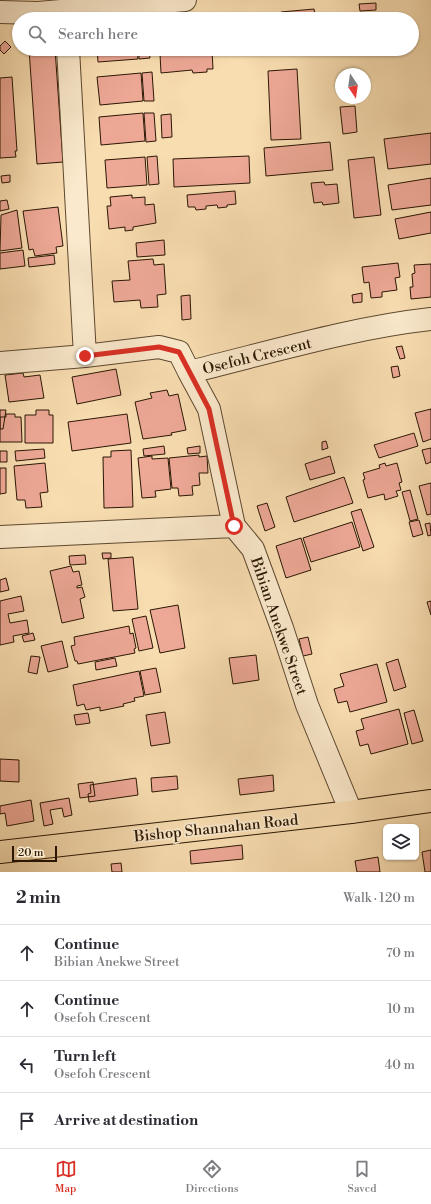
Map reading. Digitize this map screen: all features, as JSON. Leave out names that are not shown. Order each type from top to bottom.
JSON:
[{"type":"main road","name":"Bishop Shannahan Road","points":[[0,852],[351,812],[431,801]]},
{"type":"street","points":[[90,12],[185,0]]},
{"type":"street","points":[[68,56],[85,356]]},
{"type":"street","name":"Osefoh Crescent","points":[[0,364],[159,347],[179,352],[189,372],[395,324],[431,319]]},
{"type":"street","name":"Bibian Anekwe Street","points":[[189,372],[209,409],[234,526],[253,549],[282,628],[306,705],[351,812]]},
{"type":"street","points":[[0,537],[234,526]]},
{"type":"building","points":[[376,3],[376,10],[360,11],[359,4]]},
{"type":"building","points":[[314,9],[315,12],[281,12]]},
{"type":"building","points":[[5,41],[11,47],[4,54],[0,50],[0,46]]},
{"type":"building","points":[[29,56],[55,56],[63,162],[37,164]]},
{"type":"building","points":[[98,56],[138,56],[138,59],[98,62]]},
{"type":"building","points":[[139,56],[150,56],[150,58],[139,59]]},
{"type":"building","points":[[160,56],[212,56],[213,69],[207,69],[207,72],[193,73],[192,70],[161,73]]},
{"type":"building","points":[[297,69],[301,139],[271,140],[268,71]]},
{"type":"building","points":[[152,72],[154,101],[144,101],[142,73]]},
{"type":"building","points":[[141,73],[143,101],[100,105],[97,77]]},
{"type":"building","points":[[12,77],[17,151],[15,151],[16,157],[0,158],[0,78]]},
{"type":"building","points":[[355,106],[357,132],[343,134],[340,107]]},
{"type":"building","points":[[143,113],[145,141],[101,145],[99,117]]},
{"type":"building","points":[[144,113],[154,113],[156,141],[146,142]]},
{"type":"building","points":[[171,114],[172,137],[162,138],[161,115]]},
{"type":"building","points":[[431,133],[431,164],[388,169],[384,139]]},
{"type":"building","points":[[330,142],[333,170],[266,176],[264,148]]},
{"type":"building","points":[[157,156],[159,184],[149,185],[147,157]]},
{"type":"building","points":[[249,156],[250,183],[174,187],[173,159]]},
{"type":"building","points":[[145,157],[147,185],[107,188],[105,160]]},
{"type":"building","points":[[374,157],[381,215],[354,218],[348,160]]},
{"type":"building","points":[[10,175],[10,182],[2,183],[1,176]]},
{"type":"building","points":[[431,178],[431,205],[392,210],[388,185]]},
{"type":"building","points":[[324,182],[325,185],[337,184],[339,203],[323,205],[322,202],[314,203],[311,183]]},
{"type":"building","points":[[235,191],[236,204],[218,208],[217,205],[206,206],[206,209],[196,210],[195,207],[188,207],[187,195]]},
{"type":"building","points":[[132,195],[132,198],[145,197],[145,205],[154,204],[156,223],[133,227],[133,230],[125,231],[125,227],[109,229],[107,206],[111,206],[110,197]]},
{"type":"building","points":[[7,200],[9,209],[0,211],[0,201]]},
{"type":"building","points":[[58,207],[63,246],[56,247],[57,253],[35,256],[33,249],[29,250],[23,211]]},
{"type":"building","points":[[17,210],[22,248],[0,251],[1,215]]},
{"type":"building","points":[[431,212],[431,233],[399,239],[395,219]]},
{"type":"building","points":[[164,240],[165,255],[137,257],[136,243]]},
{"type":"building","points":[[23,250],[25,266],[0,269],[0,253]]},
{"type":"building","points":[[54,255],[55,264],[29,267],[28,258]]},
{"type":"building","points":[[153,259],[154,265],[164,264],[166,294],[157,295],[158,307],[141,308],[140,300],[114,302],[112,281],[130,280],[128,261]]},
{"type":"building","points":[[398,263],[400,277],[395,278],[397,290],[382,292],[382,297],[371,298],[369,282],[364,283],[362,267]]},
{"type":"building","points":[[431,264],[431,297],[411,299],[410,287],[413,287],[412,274],[415,273],[414,265]]},
{"type":"building","points":[[362,293],[362,302],[353,303],[352,295]]},
{"type":"building","points":[[190,295],[191,319],[182,320],[181,296]]},
{"type":"building","points":[[402,346],[405,358],[400,359],[396,347]]},
{"type":"building","points":[[398,366],[400,376],[393,378],[391,367]]},
{"type":"building","points":[[116,369],[121,395],[77,404],[72,377]]},
{"type":"building","points":[[23,373],[24,377],[40,375],[44,398],[9,402],[5,375]]},
{"type":"building","points":[[167,390],[169,396],[178,394],[186,430],[171,433],[172,435],[143,439],[135,402],[152,398],[150,393]]},
{"type":"building","points":[[431,409],[431,439],[423,442],[415,413]]},
{"type":"building","points":[[0,410],[6,410],[3,429],[0,429]]},
{"type":"building","points":[[36,410],[49,410],[49,415],[53,415],[53,443],[25,443],[25,415],[36,415]]},
{"type":"building","points":[[6,414],[15,414],[15,417],[21,417],[22,442],[0,442],[0,417],[6,417]]},
{"type":"building","points":[[127,414],[131,443],[72,451],[68,422]]},
{"type":"building","points":[[414,433],[418,446],[379,458],[374,445]]},
{"type":"building","points":[[326,441],[328,448],[322,450],[322,442]]},
{"type":"building","points":[[164,446],[165,454],[144,456],[143,449]]},
{"type":"building","points":[[200,446],[200,453],[188,454],[187,448]]},
{"type":"building","points":[[431,448],[431,462],[426,464],[422,450]]},
{"type":"building","points":[[44,449],[45,458],[16,461],[15,451]]},
{"type":"building","points":[[131,450],[133,507],[104,508],[103,457],[111,457],[111,451]]},
{"type":"building","points":[[0,451],[7,451],[7,462],[0,462]]},
{"type":"building","points":[[199,455],[199,457],[207,456],[208,473],[199,473],[200,485],[192,486],[193,495],[179,496],[178,488],[172,488],[169,458]]},
{"type":"building","points":[[152,456],[152,459],[168,458],[171,489],[155,491],[156,497],[142,498],[138,458]]},
{"type":"building","points":[[330,456],[335,473],[310,480],[305,464]]},
{"type":"building","points":[[45,463],[48,492],[40,493],[42,507],[26,508],[25,500],[17,500],[14,466]]},
{"type":"building","points":[[385,463],[386,466],[397,463],[402,482],[399,483],[401,490],[396,491],[398,496],[385,500],[384,494],[368,498],[363,480],[365,479],[363,473],[380,468],[379,465]]},
{"type":"building","points":[[0,468],[6,468],[6,493],[0,494]]},
{"type":"building","points":[[344,477],[353,503],[294,522],[286,497]]},
{"type":"building","points":[[431,483],[431,514],[427,515],[419,486]]},
{"type":"building","points":[[410,490],[418,519],[410,521],[402,492]]},
{"type":"building","points":[[267,503],[275,527],[265,531],[257,506]]},
{"type":"building","points":[[361,509],[374,547],[363,551],[351,512]]},
{"type":"building","points":[[419,520],[423,534],[413,537],[409,522]]},
{"type":"building","points":[[352,522],[360,547],[311,562],[303,538]]},
{"type":"building","points":[[430,523],[431,535],[428,536],[425,524]]},
{"type":"building","points":[[301,538],[311,570],[286,578],[276,546]]},
{"type":"building","points":[[102,553],[111,553],[111,558],[103,559]]},
{"type":"building","points":[[85,555],[86,564],[70,565],[69,556]]},
{"type":"building","points":[[133,557],[138,609],[113,611],[108,559]]},
{"type":"building","points":[[71,566],[73,572],[79,571],[82,585],[77,586],[77,588],[82,587],[85,597],[80,599],[84,618],[62,623],[50,571]]},
{"type":"building","points":[[6,578],[9,590],[0,592],[0,580]]},
{"type":"building","points":[[21,596],[24,611],[8,614],[10,623],[27,620],[29,633],[13,636],[14,642],[0,645],[0,601]]},
{"type":"building","points":[[431,601],[431,615],[427,602]]},
{"type":"building","points":[[178,605],[185,648],[160,653],[150,610]]},
{"type":"building","points":[[146,616],[153,648],[139,651],[132,619]]},
{"type":"building","points":[[129,626],[130,634],[133,633],[136,648],[134,649],[135,653],[78,664],[77,661],[75,661],[71,646],[75,645],[74,637]]},
{"type":"building","points":[[33,633],[35,640],[24,642],[22,636]]},
{"type":"building","points":[[308,637],[312,654],[303,656],[299,639]]},
{"type":"building","points":[[62,641],[68,667],[48,672],[41,646]]},
{"type":"building","points":[[256,655],[259,680],[233,684],[229,658]]},
{"type":"building","points":[[31,656],[40,657],[37,674],[28,672]]},
{"type":"building","points":[[115,658],[117,666],[96,670],[95,662]]},
{"type":"building","points":[[398,659],[406,687],[394,691],[386,663]]},
{"type":"building","points":[[377,664],[387,702],[350,712],[347,701],[338,703],[334,689],[344,686],[340,674]]},
{"type":"building","points":[[156,668],[161,692],[145,695],[140,671]]},
{"type":"building","points":[[139,671],[144,696],[134,698],[135,701],[123,704],[124,706],[100,711],[100,707],[86,710],[84,704],[77,706],[73,685]]},
{"type":"building","points":[[399,709],[408,744],[371,754],[368,744],[360,746],[356,731],[364,729],[361,719]]},
{"type":"building","points":[[414,710],[423,741],[412,744],[404,713]]},
{"type":"building","points":[[165,712],[170,743],[151,746],[146,715]]},
{"type":"building","points":[[88,713],[90,723],[76,725],[74,715]]},
{"type":"building","points":[[0,759],[19,760],[19,782],[0,781]]},
{"type":"building","points":[[273,775],[274,791],[240,795],[238,779]]},
{"type":"building","points":[[177,776],[178,789],[152,792],[151,778]]},
{"type":"building","points":[[136,778],[138,795],[89,802],[88,794],[91,793],[90,785]]},
{"type":"building","points":[[93,782],[95,796],[80,798],[78,784]]},
{"type":"building","points":[[69,798],[72,815],[64,817],[62,808],[50,810],[53,824],[44,826],[40,803]]},
{"type":"building","points":[[31,800],[34,821],[7,826],[5,813],[0,814],[0,806]]},
{"type":"building","points":[[242,845],[243,859],[191,864],[190,851]]},
{"type":"building","points":[[431,850],[431,872],[425,872],[422,852]]},
{"type":"building","points":[[378,857],[380,872],[357,872],[355,861]]},
{"type":"building","points":[[121,863],[122,872],[112,872],[111,864]]},
{"type":"route","points":[[85,356],[159,347],[179,352],[209,409],[234,526]]}]
